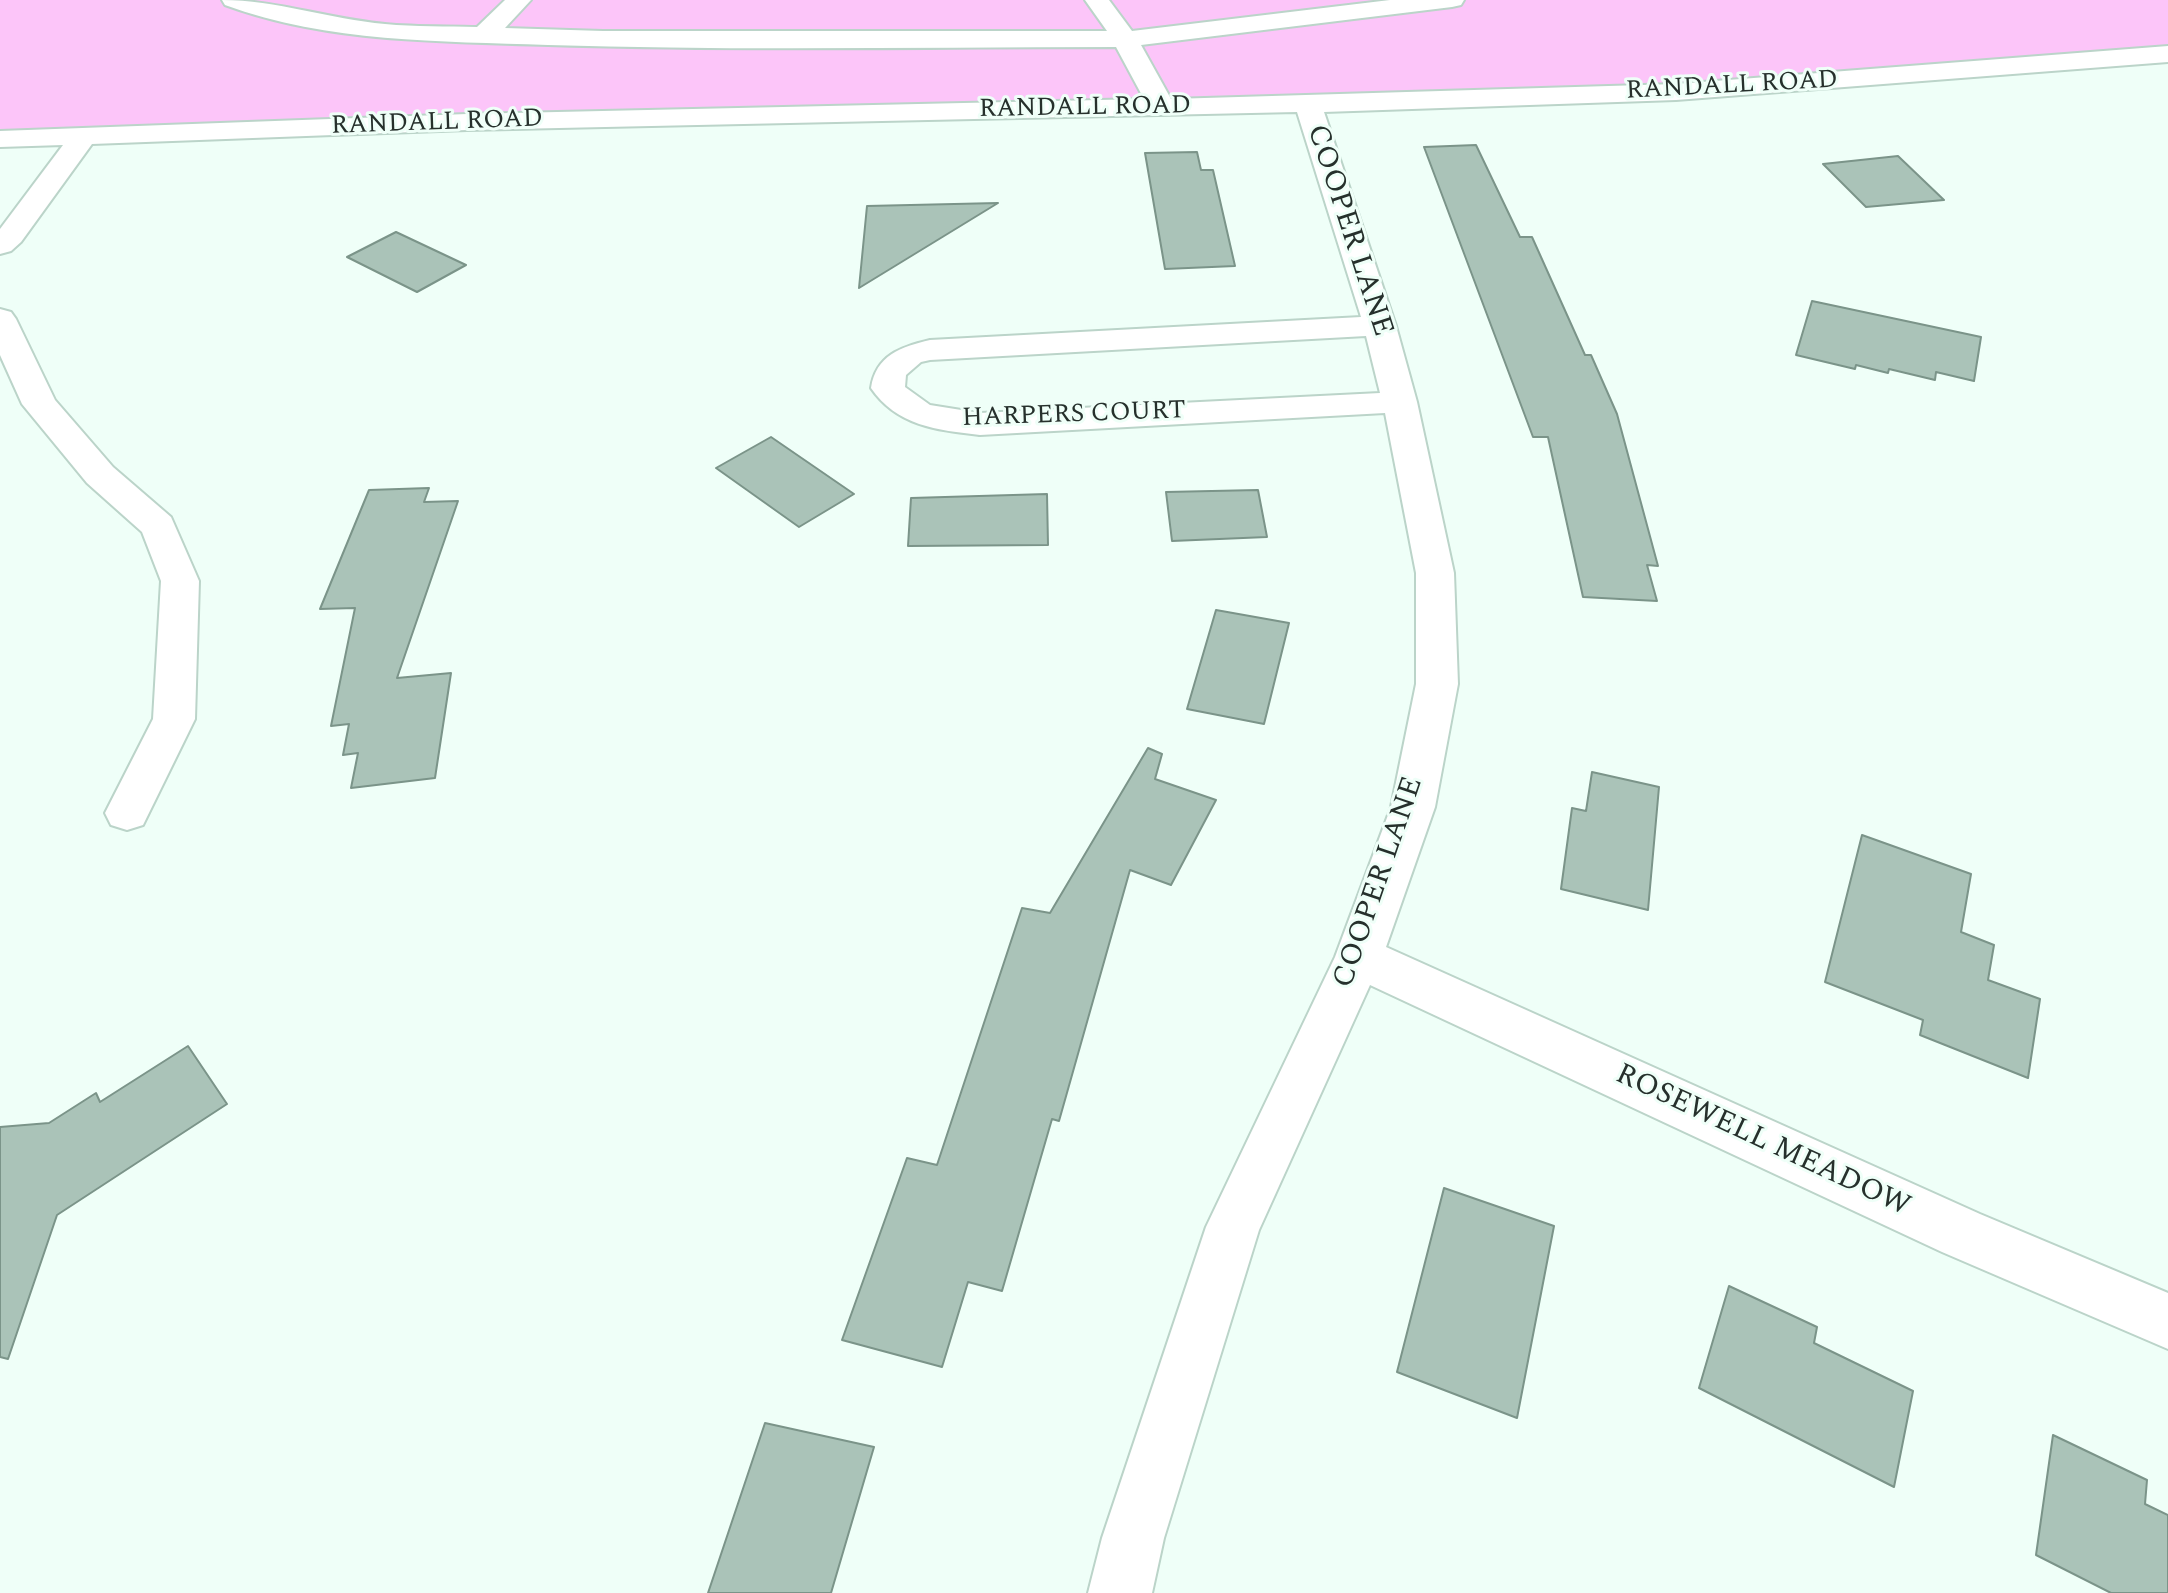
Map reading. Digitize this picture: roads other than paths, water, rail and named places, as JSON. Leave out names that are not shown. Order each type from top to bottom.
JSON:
[{"type":"street","points":[[234,0],[276,15],[386,32],[603,39],[1125,39],[1452,0]]},
{"type":"street","points":[[484,35],[519,0]]},
{"type":"street","points":[[1097,0],[1125,39],[1162,107]]},
{"type":"street","name":"RANDALL ROAD","points":[[0,139],[467,122],[1308,104],[1676,92],[2168,54]]},
{"type":"street","name":"COOPER LANE","points":[[1120,1593],[1133,1538],[1233,1227],[1359,957],[1413,807],[1437,684],[1435,573],[1400,402],[1380,326],[1308,104]]},
{"type":"street","points":[[0,245],[10,236],[84,136]]},
{"type":"street","points":[[0,319],[39,404],[100,475],[158,526],[180,581],[174,719],[127,813]]},
{"type":"street","name":"HARPERS COURT","points":[[1380,326],[930,350],[909,355],[890,372],[888,388],[899,404],[930,419],[980,424],[1400,402]]},
{"type":"street","name":"ROSEWELL MEADOW","points":[[1359,957],[1961,1233],[2168,1321]]}]
